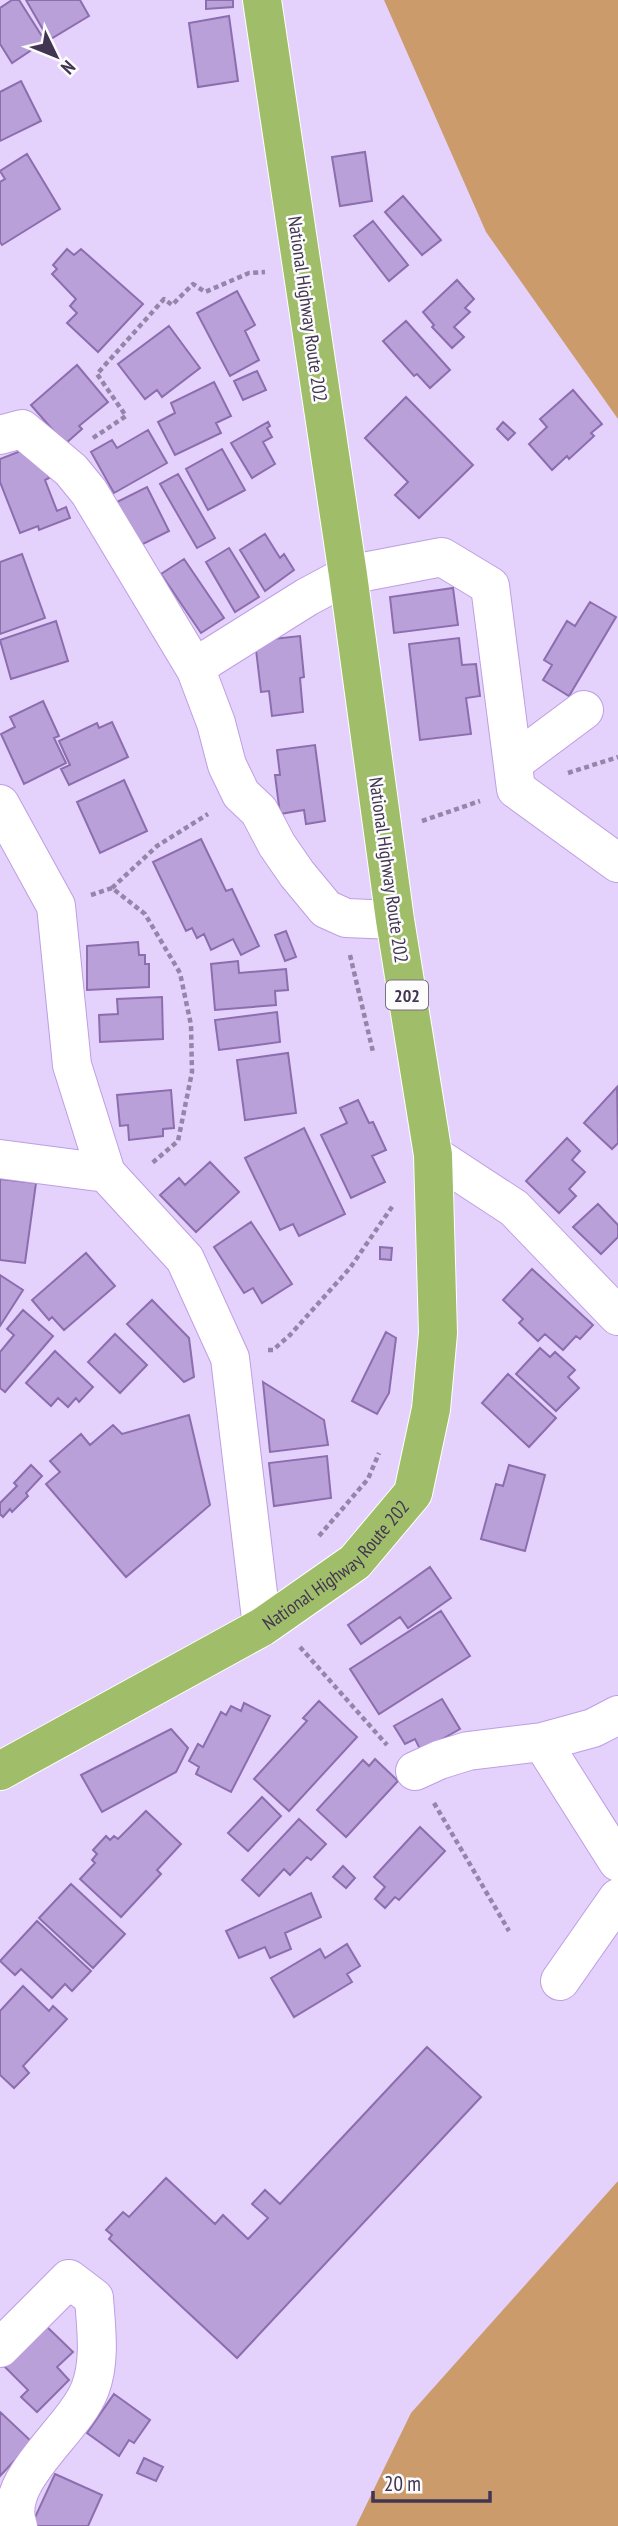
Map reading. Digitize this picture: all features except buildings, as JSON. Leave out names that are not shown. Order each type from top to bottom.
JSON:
[{"type":"highway","name":"National Highway Route 202","points":[[0,1771],[262,1627],[355,1562],[413,1493],[431,1409],[438,1333],[433,1154],[395,920],[348,575],[262,0]]},
{"type":"street","points":[[0,435],[22,429],[71,470],[89,492],[196,670],[228,765],[242,794],[259,811],[290,865],[326,909],[346,918],[395,920]]},
{"type":"street","points":[[196,670],[219,652],[307,597],[348,575],[442,557],[490,586],[514,776],[618,863]]},
{"type":"street","points":[[514,776],[584,710]]},
{"type":"street","points":[[0,804],[56,906],[72,1065],[114,1182],[185,1259],[230,1358],[262,1627]]},
{"type":"street","points":[[433,1154],[514,1208],[618,1316]]},
{"type":"street","points":[[0,1159],[114,1182]]},
{"type":"street","points":[[415,1771],[468,1751],[542,1742],[593,1728],[618,1715]]},
{"type":"street","points":[[542,1742],[618,1862]]},
{"type":"street","points":[[561,1981],[618,1898]]},
{"type":"street","points":[[0,2348],[69,2279],[94,2298],[97,2345],[92,2386],[83,2407],[34,2463],[18,2486],[13,2515],[18,2526]]},
{"type":"path","points":[[71,470],[90,439],[126,416],[97,374],[164,299],[172,305],[193,284],[205,292],[249,273],[271,272]]},
{"type":"path","points":[[384,833],[514,776]]},
{"type":"path","points":[[56,906],[112,888],[157,846],[242,794]]},
{"type":"path","points":[[112,888],[145,914],[180,973],[191,1025],[192,1072],[178,1141],[114,1182]]},
{"type":"path","points":[[230,1358],[273,1350],[290,1335],[350,1268],[400,1195]]},
{"type":"shaded area","points":[[384,0],[618,0],[618,419],[486,232]]},
{"type":"shaded area","points":[[618,2181],[618,2526],[356,2526],[411,2413]]}]
